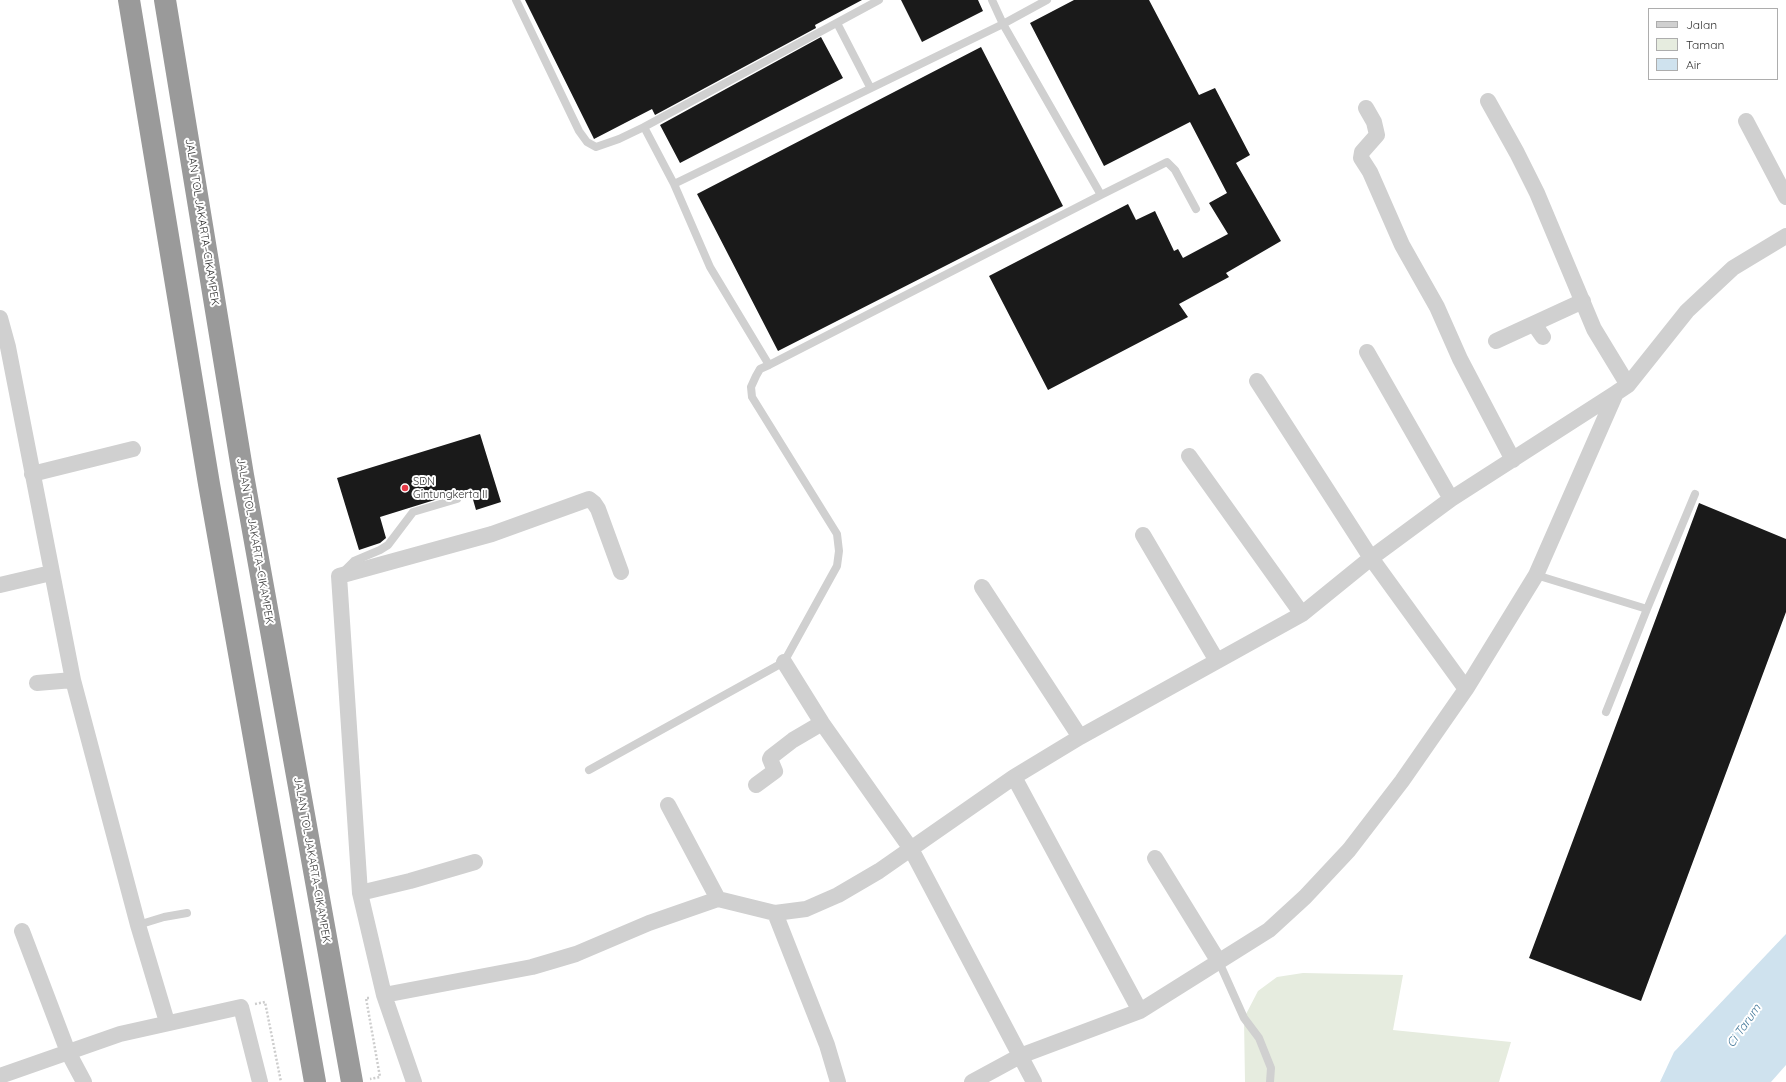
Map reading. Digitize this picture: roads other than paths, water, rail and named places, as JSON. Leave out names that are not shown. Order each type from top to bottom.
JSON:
[{"type":"highway","points":[[129,0],[209,484],[315,1082]]},
{"type":"highway","name":"JALAN TOL JAKARTA–CIKAMPEK","points":[[165,0],[243,474],[352,1082]]},
{"type":"street","points":[[1488,101],[1537,193],[1584,302],[1594,329],[1622,389]]},
{"type":"street","points":[[1366,108],[1374,122],[1377,135],[1362,152],[1361,158],[1370,172],[1402,245],[1437,307],[1460,359],[1513,460]]},
{"type":"street","points":[[1746,121],[1786,197]]},
{"type":"street","points":[[972,1082],[1020,1056],[1140,1010],[1269,930],[1305,898],[1349,850],[1402,781],[1466,689],[1536,575],[1622,389],[1687,311],[1733,268],[1786,236]]},
{"type":"street","points":[[1496,341],[1584,302]]},
{"type":"street","points":[[0,318],[4,348],[32,474],[73,680],[138,925],[167,1022]]},
{"type":"street","points":[[1534,324],[1543,337]]},
{"type":"street","points":[[1367,352],[1451,499]]},
{"type":"street","points":[[1257,381],[1371,558],[1466,689]]},
{"type":"street","points":[[384,995],[532,967],[576,954],[649,923],[718,899],[775,913],[806,908],[838,895],[911,849],[1014,777],[1080,737],[1302,614],[1371,558],[1451,499],[1622,389]]},
{"type":"street","points":[[32,474],[133,449]]},
{"type":"street","points":[[1189,456],[1302,614]]},
{"type":"street","points":[[414,1082],[384,995],[360,893],[339,576],[492,534],[589,499],[598,509],[621,572]]},
{"type":"street","points":[[1143,535],[1217,661]]},
{"type":"street","points":[[0,584],[51,573]]},
{"type":"street","points":[[982,587],[1080,737]]},
{"type":"street","points":[[784,662],[822,723],[911,849],[1034,1082]]},
{"type":"street","points":[[37,683],[73,680]]},
{"type":"street","points":[[756,785],[775,771],[770,759],[771,757],[793,740],[822,723]]},
{"type":"street","points":[[1014,777],[1140,1010]]},
{"type":"street","points":[[668,805],[718,899]]},
{"type":"street","points":[[1155,858],[1219,962]]},
{"type":"street","points":[[360,893],[410,881],[475,862]]},
{"type":"street","points":[[775,913],[827,1045],[838,1082]]},
{"type":"street","points":[[22,931],[68,1052],[84,1082]]},
{"type":"street","points":[[0,1076],[120,1034],[167,1022],[241,1007],[260,1082]]},
{"type":"lane","points":[[516,0],[579,132],[587,142],[596,146],[619,139],[644,127],[879,0]]},
{"type":"lane","points":[[992,0],[1003,24],[1101,194]]},
{"type":"lane","points":[[674,184],[870,87],[1003,24],[1047,0]]},
{"type":"lane","points":[[837,22],[870,87]]},
{"type":"lane","points":[[644,127],[674,184],[710,267],[769,365]]},
{"type":"lane","points":[[589,770],[784,662],[837,566],[839,551],[837,534],[752,397],[751,387],[760,369],[1101,194],[1167,162],[1175,170],[1196,209]]},
{"type":"lane","points":[[1606,712],[1695,494]]},
{"type":"lane","points":[[339,576],[354,561],[388,545],[413,512],[457,499]]},
{"type":"lane","points":[[1536,575],[1647,609]]},
{"type":"lane","points":[[138,925],[164,917],[188,913]]},
{"type":"lane","points":[[1219,962],[1244,1018],[1259,1038],[1271,1068],[1270,1082]]},
{"type":"water","name":"Ci Tarum","points":[[1786,934],[1786,1065],[1771,1082],[1660,1082],[1674,1052]]},
{"type":"place","name":"SDN Gintungkerta II","points":[[405,488]]}]
